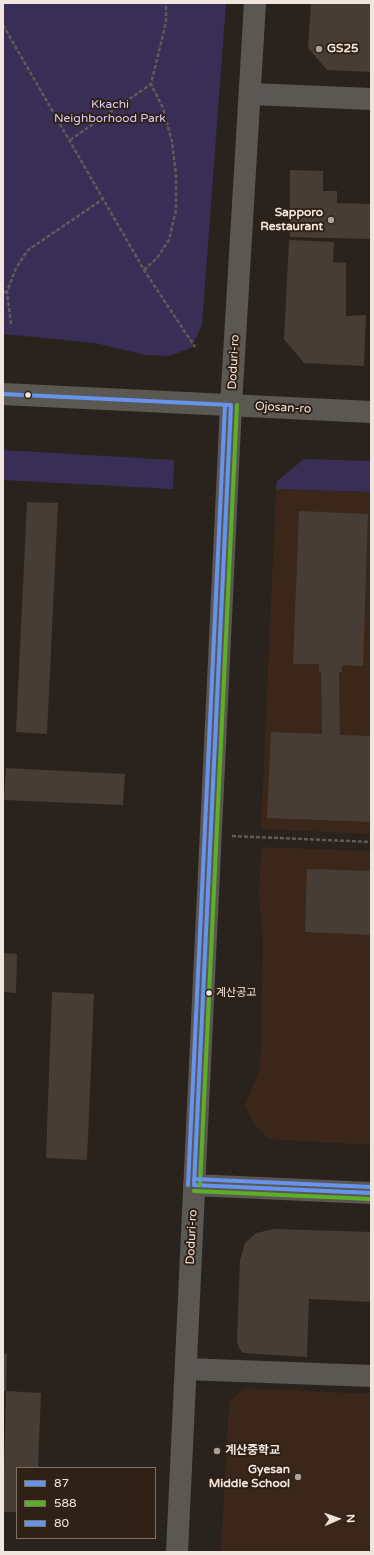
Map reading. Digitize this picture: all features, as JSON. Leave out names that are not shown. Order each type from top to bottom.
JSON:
[{"type":"street","name":"Doduri-ro","points":[[177,1552],[231,405],[255,3]]},
{"type":"street","points":[[250,94],[371,100]]},
{"type":"street","name":"Ojosan-ro","points":[[3,394],[371,412]]},
{"type":"street","points":[[194,1185],[371,1193]]},
{"type":"street","points":[[186,1369],[371,1376]]},
{"type":"path","points":[[144,270],[157,258],[169,240],[176,210],[176,175],[172,142],[163,108],[151,84],[166,22],[166,3]]},
{"type":"path","points":[[3,26],[144,270],[195,347]]},
{"type":"path","points":[[70,140],[151,84]]},
{"type":"path","points":[[11,324],[7,292],[16,268],[28,250],[103,198]]},
{"type":"path","points":[[211,835],[371,842]]},
{"type":"shaded area","points":[[276,489],[371,492],[371,834],[261,829]]},
{"type":"shaded area","points":[[261,847],[371,851],[371,1145],[268,1139],[255,1126],[245,1106],[260,1068],[263,943],[259,896]]},
{"type":"shaded area","name":"Gyesan Middle School","points":[[244,1388],[371,1394],[371,1552],[221,1552],[229,1402]]},
{"type":"green space","name":"Kkachi Neighborhood Park","points":[[3,3],[226,3],[202,325],[191,348],[169,356],[146,355],[95,343],[3,334]]},
{"type":"green space","points":[[3,450],[174,460],[173,489],[3,480]]},
{"type":"green space","points":[[304,459],[371,461],[371,492],[276,489],[277,481]]},
{"type":"building","points":[[311,3],[371,3],[371,72],[327,70],[308,48]]},
{"type":"building","name":"Sapporo Restaurant","points":[[290,170],[323,171],[323,191],[337,191],[337,203],[371,204],[371,239],[290,237]]},
{"type":"building","points":[[289,240],[334,242],[333,262],[346,263],[346,316],[366,315],[364,366],[304,363],[284,339]]},
{"type":"building","points":[[27,502],[58,503],[47,734],[16,732]]},
{"type":"building","points":[[299,511],[368,514],[363,666],[342,665],[342,672],[339,672],[340,735],[371,736],[371,822],[267,818],[271,732],[322,734],[321,671],[319,671],[319,664],[293,664]]},
{"type":"building","points":[[6,768],[125,774],[123,805],[4,800]]},
{"type":"building","points":[[307,869],[371,871],[371,935],[305,932]]},
{"type":"building","points":[[3,953],[17,954],[16,993],[3,992]]},
{"type":"building","points":[[52,992],[94,994],[87,1160],[46,1158]]},
{"type":"building","points":[[274,1229],[371,1232],[371,1302],[309,1299],[307,1357],[243,1353],[239,1348],[237,1341],[240,1260],[245,1243],[256,1233]]},
{"type":"building","points":[[3,1353],[7,1354],[6,1391],[3,1391]]},
{"type":"building","points":[[6,1391],[41,1393],[38,1467],[16,1467],[16,1512],[3,1512]]},
{"type":"transit line","name":"87","points":[[3,394],[231,405]]},
{"type":"transit line","name":"80","points":[[188,1185],[225,405]]},
{"type":"transit line","name":"87","points":[[194,1185],[231,405]]},
{"type":"transit line","name":"588","points":[[200,1185],[237,405]]},
{"type":"transit line","name":"80","points":[[194,1179],[371,1187]]},
{"type":"transit line","name":"87","points":[[194,1185],[371,1193]]},
{"type":"transit line","name":"588","points":[[194,1191],[371,1199]]},
{"type":"place","name":"GS25","points":[[319,49]]},
{"type":"place","name":"Sapporo Restaurant","points":[[331,220]]},
{"type":"place","name":"계산공고","points":[[209,993]]},
{"type":"place","name":"계산중학교","points":[[217,1451]]},
{"type":"place","name":"Gyesan Middle School","points":[[298,1477]]}]
